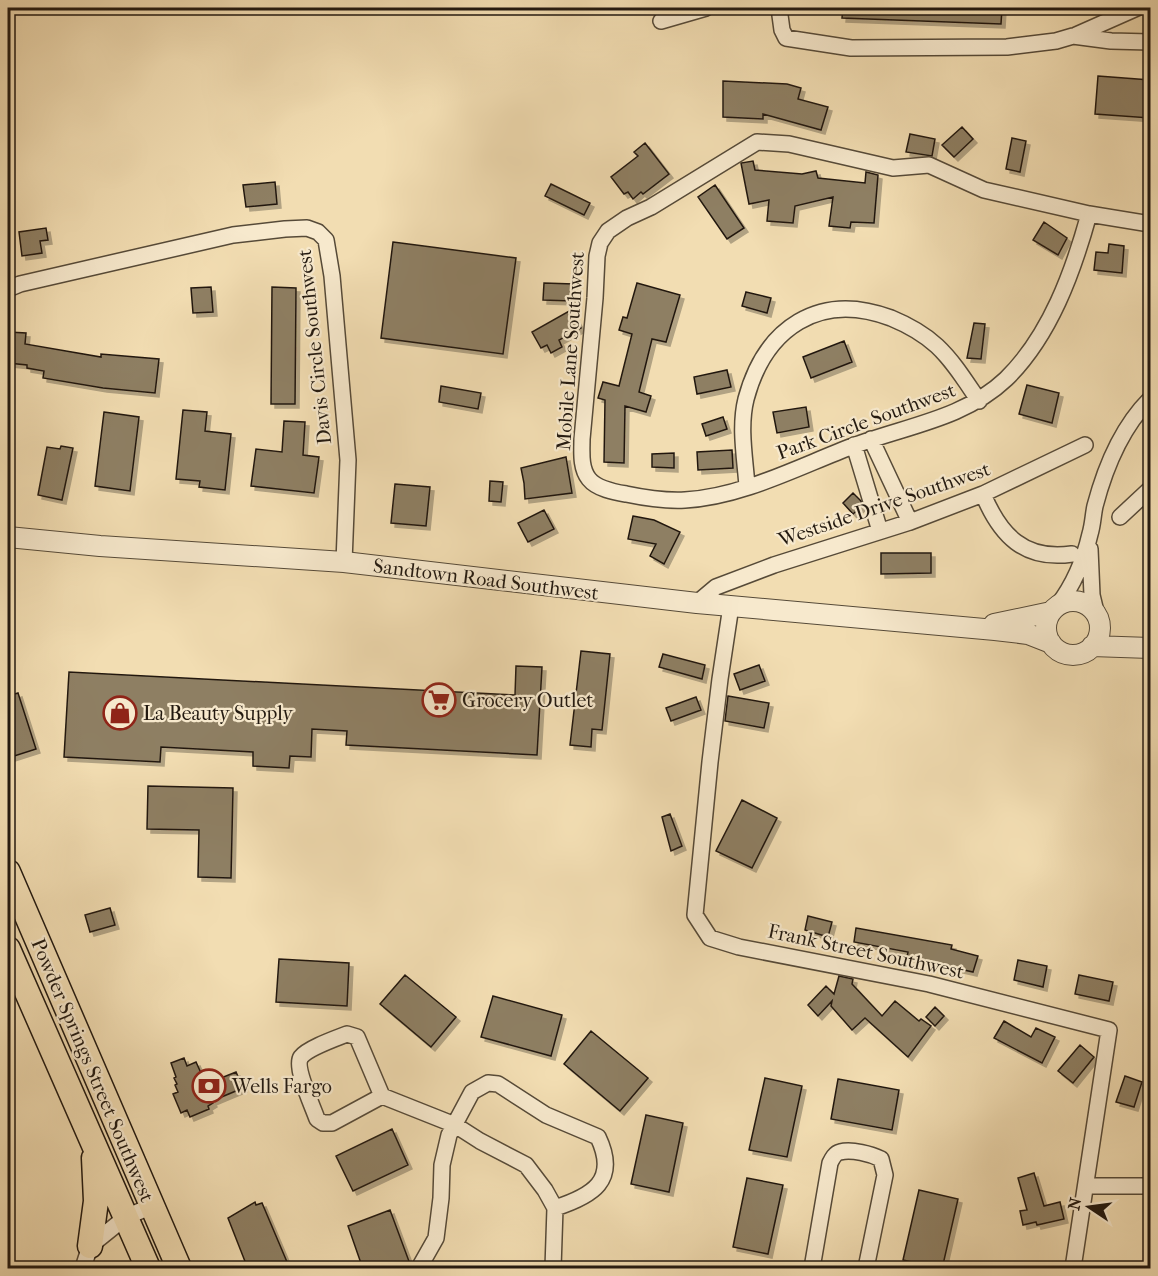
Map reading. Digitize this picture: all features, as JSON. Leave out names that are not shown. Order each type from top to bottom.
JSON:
[{"type":"main road","name":"Powder Springs Street Southwest","points":[[8,872],[179,1269]]},
{"type":"main road","name":"Powder Springs Street Southwest","points":[[8,950],[148,1269]]},
{"type":"main road","points":[[86,1257],[96,1201],[93,1143]]},
{"type":"street","points":[[661,21],[706,8]]},
{"type":"street","points":[[779,8],[782,30],[786,38],[851,48],[1007,47],[1056,41],[1137,8]]},
{"type":"street","points":[[1073,36],[1112,41],[1150,42]]},
{"type":"street","name":"Mobile Lane Southwest","points":[[589,479],[582,462],[582,439],[600,243],[608,231],[627,218],[651,207],[757,142],[789,144],[893,168],[929,165],[984,190],[1089,214],[1150,224]]},
{"type":"street","name":"Park Circle Southwest","points":[[589,479],[603,489],[662,500],[718,496],[798,468],[854,445],[948,415],[978,401],[1006,379],[1031,350],[1051,316],[1067,280],[1089,214]]},
{"type":"street","name":"Davis Circle Southwest","points":[[8,289],[20,284],[233,235],[307,228],[318,232],[326,240],[332,276],[347,449],[344,562]]},
{"type":"street","points":[[747,486],[743,420],[746,400],[753,380],[771,345],[785,330],[814,313],[835,309],[868,310],[902,322],[920,333],[951,360],[978,401]]},
{"type":"street","points":[[1090,534],[1091,580],[1099,633],[1092,646],[1081,653],[1064,653],[1050,643],[1046,627],[1076,576],[1090,534],[1094,509],[1109,465],[1133,421],[1150,399]]},
{"type":"street","points":[[871,440],[910,522]]},
{"type":"street","points":[[854,445],[880,531]]},
{"type":"street","name":"Westside Drive Southwest","points":[[697,603],[716,588],[774,564],[910,522],[982,494],[1086,445]]},
{"type":"street","points":[[1120,517],[1150,489]]},
{"type":"street","points":[[982,494],[992,516],[1004,532],[1028,550],[1044,554],[1072,554]]},
{"type":"street","name":"Sandtown Road Southwest","points":[[8,537],[100,546],[344,562],[697,603],[1028,634],[1050,643]]},
{"type":"street","points":[[1055,609],[1066,602],[1084,603],[1098,621],[1120,635],[1150,643]]},
{"type":"street","name":"Frank Street Southwest","points":[[731,606],[714,727],[695,915],[710,938],[739,947],[930,984],[1109,1030],[1072,1269]]},
{"type":"street","name":"Sandtown Road Southwest","points":[[964,628],[1020,620],[1055,609]]},
{"type":"street","points":[[1092,646],[1150,648]]},
{"type":"street","points":[[382,1096],[332,1123],[323,1123],[317,1119],[299,1067],[301,1058],[307,1052],[347,1034],[353,1034],[357,1037],[382,1096],[455,1125],[526,1165],[555,1208],[553,1269]]},
{"type":"street","points":[[418,1269],[436,1238],[442,1165],[449,1135],[472,1092],[488,1083],[498,1084],[546,1115],[598,1137],[605,1157],[604,1175],[598,1186],[580,1200],[555,1208]]},
{"type":"street","points":[[812,1269],[830,1163],[840,1152],[873,1155],[881,1159],[885,1175],[866,1269]]},
{"type":"street","points":[[1086,1186],[1150,1186]]},
{"type":"street","points":[[86,1257],[126,1217],[152,1206]]},
{"type":"building","points":[[843,8],[1002,8],[1001,24],[842,18]]},
{"type":"building","points":[[1098,76],[1150,80],[1150,118],[1095,114]]},
{"type":"building","points":[[723,81],[787,84],[801,88],[798,99],[828,107],[821,130],[763,114],[763,119],[723,117]]},
{"type":"building","points":[[962,127],[973,139],[954,157],[942,145]]},
{"type":"building","points":[[910,134],[935,139],[932,156],[906,152]]},
{"type":"building","points":[[1012,138],[1026,141],[1020,172],[1006,169]]},
{"type":"building","points":[[645,143],[669,174],[633,199],[628,192],[624,194],[611,177],[638,156],[634,152]]},
{"type":"building","points":[[753,161],[755,170],[802,174],[816,171],[818,178],[865,183],[866,172],[878,175],[874,223],[851,222],[850,228],[829,226],[833,197],[795,206],[793,223],[767,221],[769,200],[749,204],[741,163]]},
{"type":"building","points":[[275,182],[277,204],[246,207],[243,185]]},
{"type":"building","points":[[551,184],[590,203],[584,215],[545,196]]},
{"type":"building","points":[[715,185],[744,228],[727,239],[698,197]]},
{"type":"building","points":[[1044,222],[1067,238],[1058,255],[1033,240]]},
{"type":"building","points":[[46,228],[48,240],[40,241],[42,253],[22,256],[19,232]]},
{"type":"building","points":[[393,242],[516,258],[503,354],[381,338]]},
{"type":"building","points":[[1109,244],[1124,246],[1122,273],[1094,270],[1096,252],[1108,253]]},
{"type":"building","points":[[544,283],[573,284],[572,301],[543,300]]},
{"type":"building","points":[[637,283],[680,295],[666,342],[652,339],[639,392],[651,396],[646,412],[625,406],[624,463],[604,462],[605,400],[598,398],[603,382],[619,386],[632,334],[619,330],[623,317],[627,318]]},
{"type":"building","points":[[211,287],[213,312],[193,313],[191,288]]},
{"type":"building","points":[[272,287],[296,288],[295,404],[271,404]]},
{"type":"building","points":[[746,292],[771,298],[767,313],[742,306]]},
{"type":"building","points":[[571,310],[581,328],[559,340],[562,347],[551,353],[547,345],[541,348],[532,332]]},
{"type":"building","points":[[974,323],[985,324],[981,359],[967,358]]},
{"type":"building","points":[[8,332],[26,333],[25,344],[101,357],[101,354],[159,359],[155,393],[103,388],[43,378],[44,371],[27,368],[27,365],[8,363]]},
{"type":"building","points":[[844,341],[852,362],[811,378],[803,357]]},
{"type":"building","points":[[727,370],[731,387],[697,394],[694,377]]},
{"type":"building","points":[[1027,385],[1059,393],[1052,423],[1019,414]]},
{"type":"building","points":[[441,386],[481,393],[478,409],[439,402]]},
{"type":"building","points":[[806,407],[809,427],[777,433],[773,412]]},
{"type":"building","points":[[183,410],[207,412],[205,431],[231,434],[225,490],[199,487],[200,481],[176,479]]},
{"type":"building","points":[[104,412],[139,417],[130,491],[95,486]]},
{"type":"building","points":[[723,417],[727,429],[706,436],[702,424]]},
{"type":"building","points":[[284,421],[305,422],[303,455],[319,457],[314,493],[251,486],[256,449],[282,452]]},
{"type":"building","points":[[61,446],[73,448],[62,500],[38,495],[47,447],[60,449]]},
{"type":"building","points":[[732,450],[733,468],[698,470],[697,452]]},
{"type":"building","points":[[674,453],[674,468],[652,467],[652,454]]},
{"type":"building","points":[[566,457],[572,493],[525,499],[521,468]]},
{"type":"building","points":[[490,481],[503,482],[501,502],[489,501]]},
{"type":"building","points":[[395,484],[430,487],[426,526],[391,523]]},
{"type":"building","points":[[853,493],[861,501],[862,506],[853,514],[843,503]]},
{"type":"building","points":[[544,510],[554,529],[528,542],[518,523]]},
{"type":"building","points":[[633,516],[654,520],[680,532],[664,564],[650,556],[656,544],[628,539]]},
{"type":"building","points":[[881,553],[931,553],[931,573],[881,574]]},
{"type":"building","points":[[581,651],[610,654],[602,730],[592,729],[591,747],[570,745]]},
{"type":"building","points":[[663,654],[705,665],[702,679],[659,667]]},
{"type":"building","points":[[759,665],[765,681],[740,690],[734,674]]},
{"type":"building","points":[[516,666],[542,667],[537,755],[346,745],[347,731],[312,729],[311,757],[290,756],[289,768],[253,766],[253,752],[161,747],[160,762],[64,757],[69,672],[515,695]]},
{"type":"building","points":[[18,693],[36,749],[8,758],[8,696]]},
{"type":"building","points":[[728,696],[769,703],[764,728],[725,721]]},
{"type":"building","points":[[696,697],[701,710],[671,721],[666,708]]},
{"type":"building","points":[[148,786],[233,788],[231,878],[198,877],[199,830],[147,829]]},
{"type":"building","points":[[742,800],[777,818],[752,868],[716,851]]},
{"type":"building","points":[[670,814],[682,846],[671,851],[662,817]]},
{"type":"building","points":[[110,908],[115,925],[90,932],[85,915]]},
{"type":"building","points":[[808,916],[832,922],[828,937],[805,930]]},
{"type":"building","points":[[856,928],[952,945],[951,949],[978,956],[973,972],[907,957],[908,952],[854,942]]},
{"type":"building","points":[[279,959],[349,963],[347,1006],[276,1002]]},
{"type":"building","points":[[1018,960],[1047,966],[1043,987],[1014,980]]},
{"type":"building","points":[[405,975],[456,1017],[431,1047],[380,1004]]},
{"type":"building","points":[[1079,975],[1113,982],[1109,1001],[1075,994]]},
{"type":"building","points":[[839,976],[853,979],[852,984],[882,1016],[895,1001],[919,1021],[921,1019],[931,1026],[908,1057],[865,1018],[852,1030],[831,1006],[832,1001],[818,1016],[808,1005],[826,986],[834,994]]},
{"type":"building","points":[[493,996],[562,1015],[551,1056],[481,1037]]},
{"type":"building","points":[[935,1007],[944,1016],[935,1026],[926,1017]]},
{"type":"building","points":[[1004,1021],[1031,1037],[1036,1028],[1055,1037],[1042,1063],[994,1038]]},
{"type":"building","points":[[591,1031],[648,1078],[620,1111],[564,1064]]},
{"type":"building","points":[[1080,1045],[1094,1057],[1073,1083],[1058,1071]]},
{"type":"building","name":"Wells Fargo","points":[[184,1058],[187,1066],[196,1062],[206,1084],[236,1072],[243,1088],[212,1101],[213,1103],[208,1106],[209,1109],[190,1117],[187,1110],[181,1113],[173,1094],[178,1092],[171,1063]]},
{"type":"building","points":[[1125,1076],[1142,1082],[1134,1107],[1116,1102]]},
{"type":"building","points":[[765,1078],[802,1086],[787,1157],[749,1150]]},
{"type":"building","points":[[838,1079],[899,1090],[892,1130],[831,1119]]},
{"type":"building","points":[[646,1115],[683,1123],[669,1192],[631,1184]]},
{"type":"building","points":[[392,1129],[408,1165],[353,1191],[336,1156]]},
{"type":"building","points":[[1034,1173],[1044,1206],[1060,1202],[1064,1219],[1037,1225],[1036,1222],[1023,1225],[1020,1211],[1027,1210],[1018,1178]]},
{"type":"building","points":[[747,1178],[783,1185],[768,1254],[733,1247]]},
{"type":"building","points":[[919,1190],[958,1199],[942,1269],[903,1260]]},
{"type":"building","points":[[255,1202],[256,1205],[262,1203],[290,1269],[248,1269],[228,1218]]},
{"type":"building","points":[[390,1210],[410,1264],[409,1269],[363,1269],[348,1226]]},
{"type":"place","name":"Grocery Outlet","points":[[439,700]]},
{"type":"place","name":"La Beauty Supply","points":[[120,713]]},
{"type":"place","name":"Wells Fargo","points":[[209,1086]]}]
